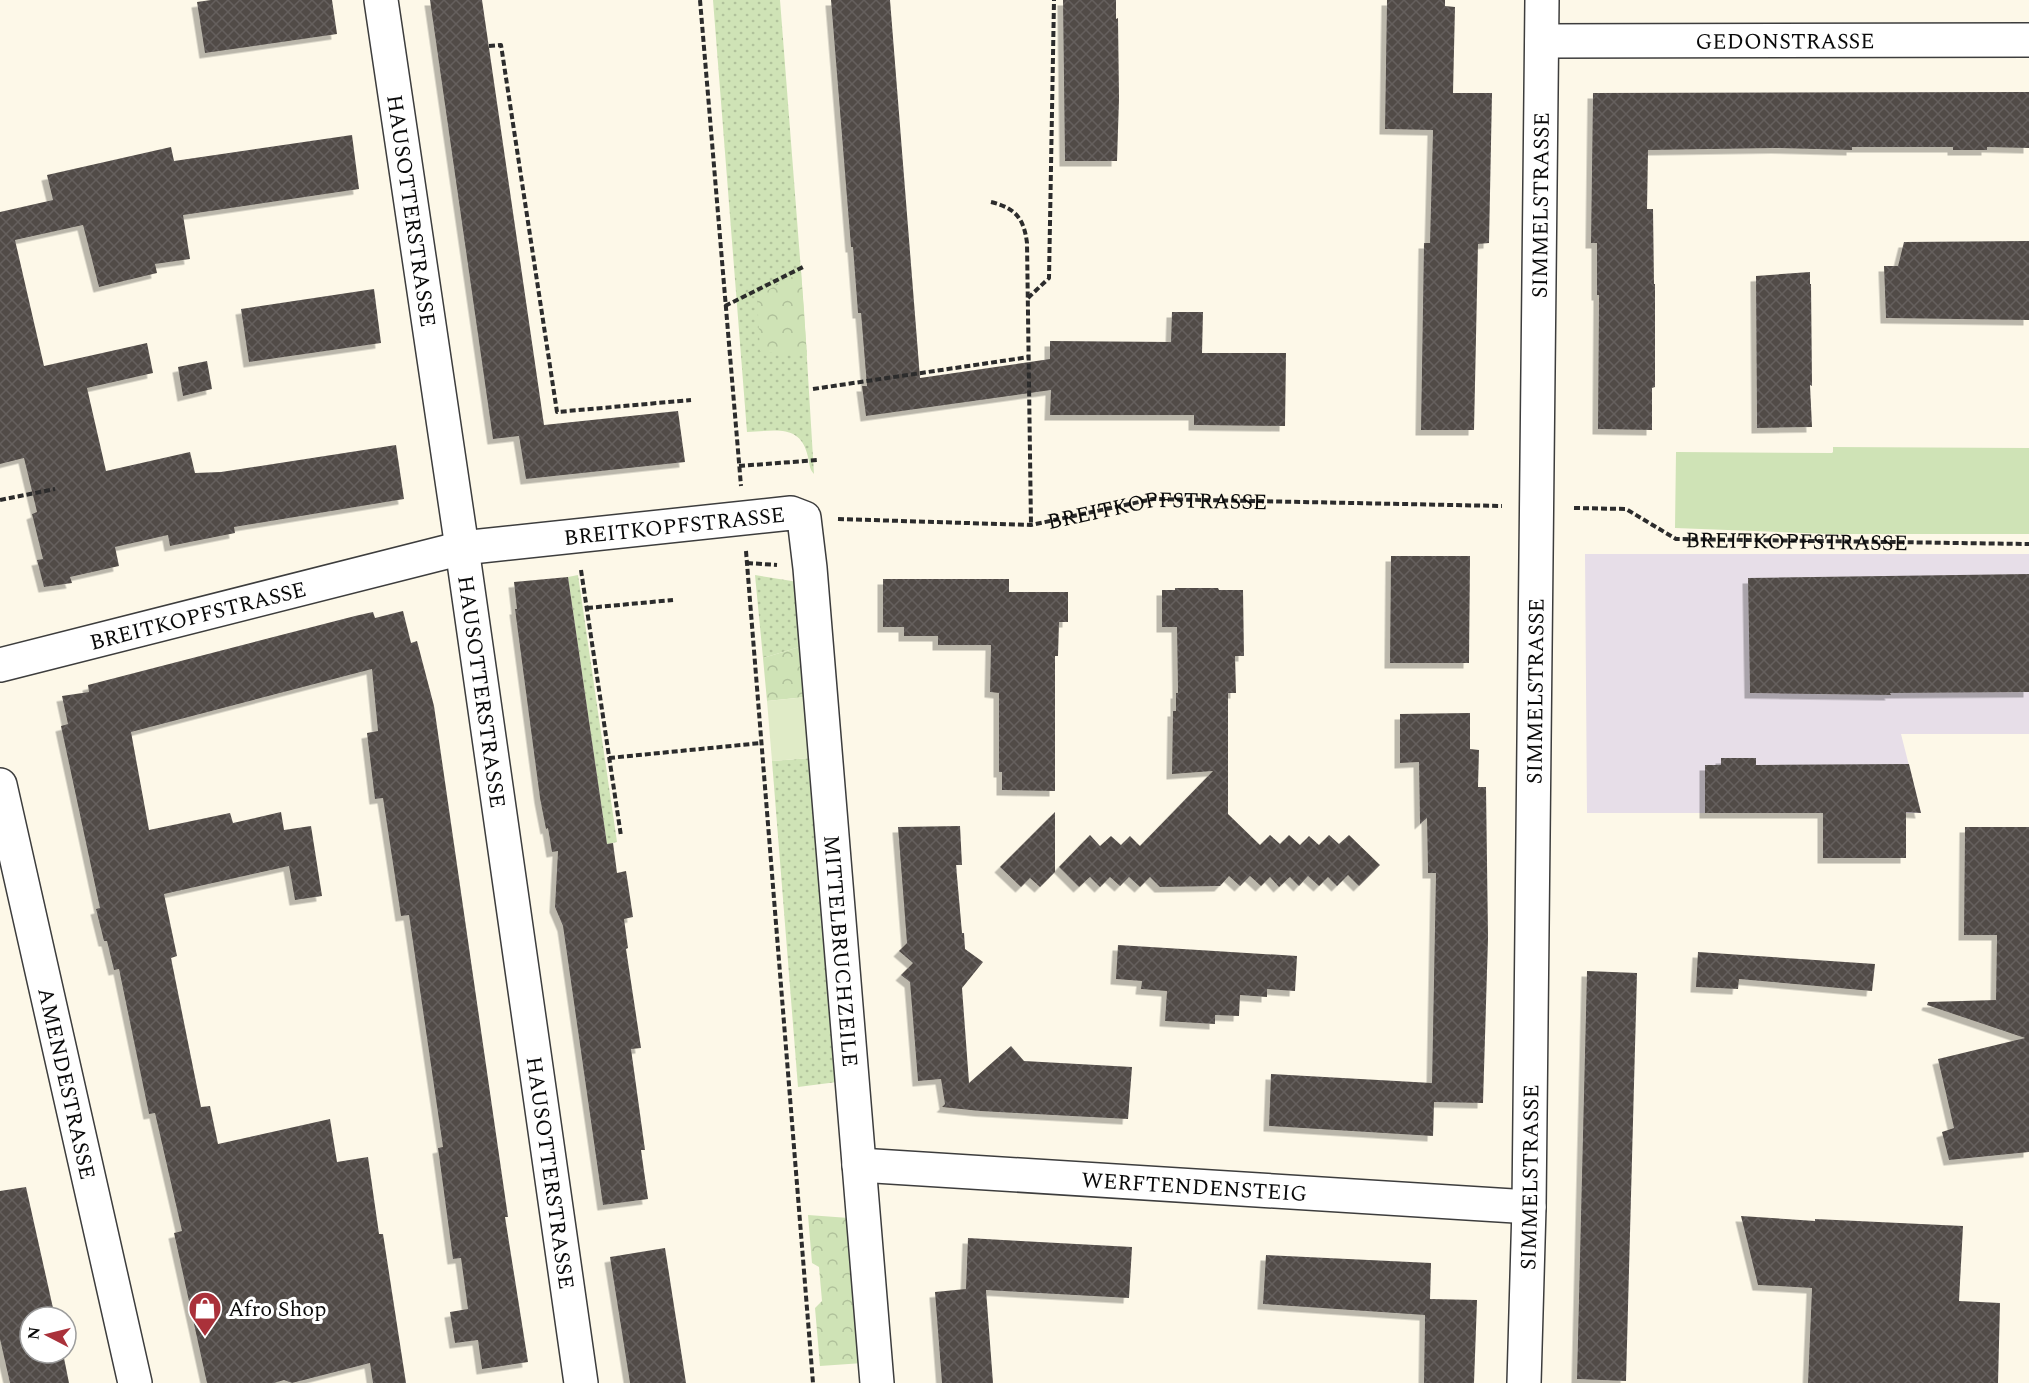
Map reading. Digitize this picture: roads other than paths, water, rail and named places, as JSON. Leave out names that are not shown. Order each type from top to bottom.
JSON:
[{"type":"street","name":"HAUSOTTERSTRASSE","points":[[381,0],[581,1383]]},
{"type":"street","name":"SIMMELSTRASSE","points":[[1524,1383],[1529,1207],[1542,0]]},
{"type":"street","name":"GEDONSTRASSE","points":[[1542,41],[2029,40]]},
{"type":"street","name":"BREITKOPFSTRASSE","points":[[0,665],[462,548],[791,513],[804,518]]},
{"type":"street","name":"MITTELBRUCHZEILE","points":[[804,518],[877,1383]]},
{"type":"street","name":"AMENDESTRASSE","points":[[0,785],[135,1383]]},
{"type":"street","name":"WERFTENDENSTEIG","points":[[859,1166],[1529,1207]]},
{"type":"place","name":"Afro Shop","points":[[205,1337]]}]
